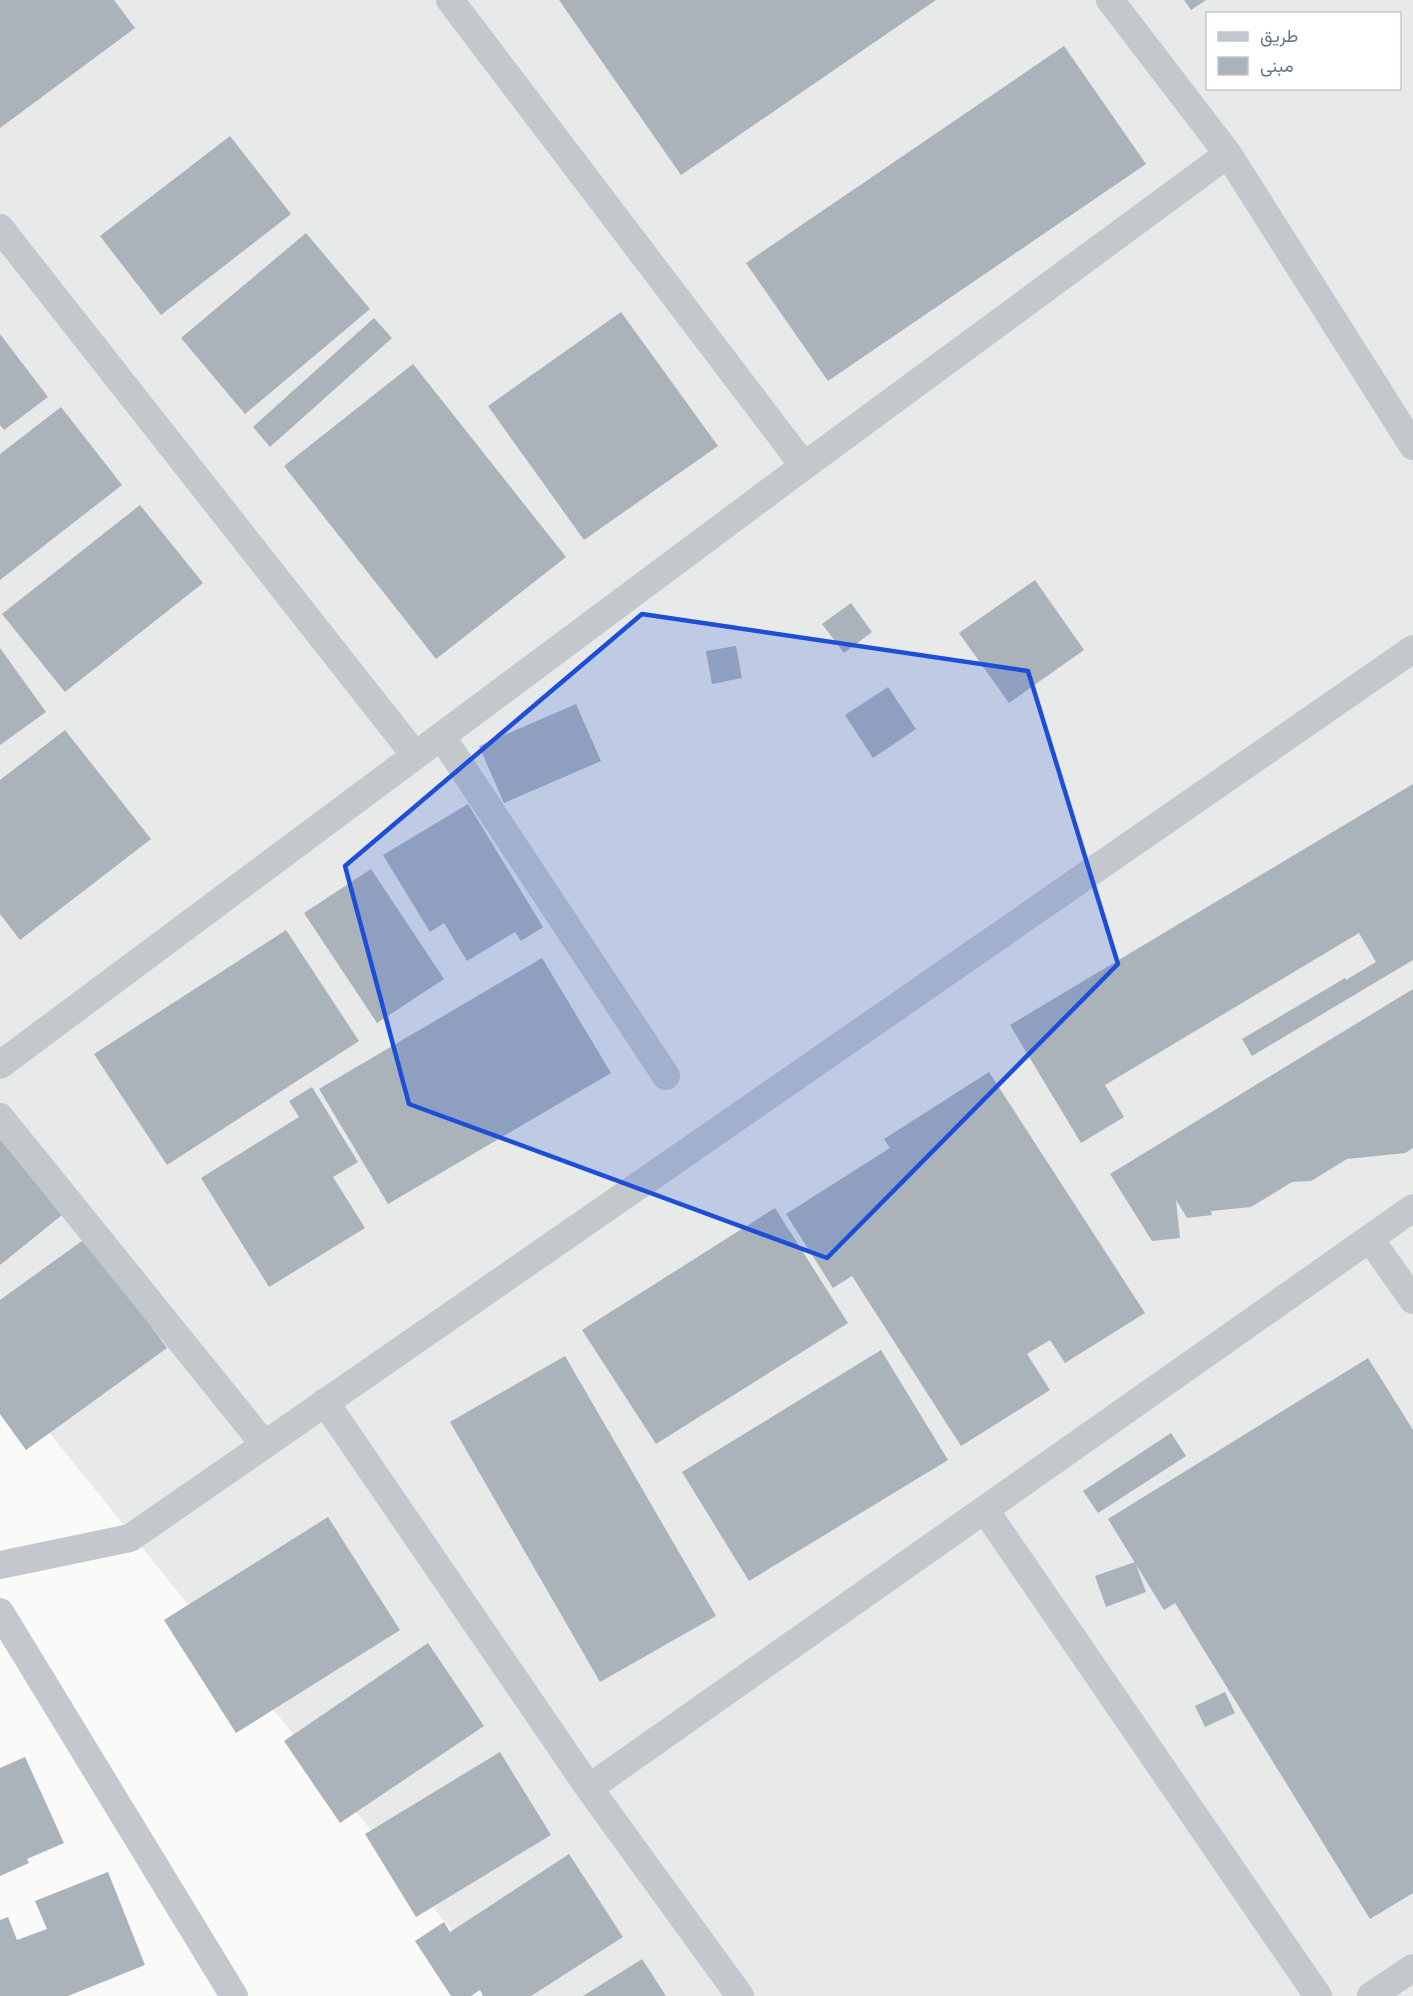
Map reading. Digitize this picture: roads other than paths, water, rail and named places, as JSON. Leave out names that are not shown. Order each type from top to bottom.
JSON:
[{"type":"street","points":[[450,0],[804,466]]},
{"type":"street","points":[[1110,0],[1228,154],[1413,446]]},
{"type":"street","points":[[0,1065],[804,466],[1228,154]]},
{"type":"street","points":[[0,228],[416,755]]},
{"type":"street","points":[[0,1565],[130,1538],[1413,649]]},
{"type":"street","points":[[442,737],[666,1076]]},
{"type":"street","points":[[0,1117],[264,1444]]},
{"type":"street","points":[[589,1788],[1413,1208]]},
{"type":"street","points":[[1370,1239],[1413,1300]]},
{"type":"street","points":[[325,1402],[589,1788],[740,1996]]},
{"type":"street","points":[[985,1510],[1318,1996]]},
{"type":"street","points":[[0,1612],[234,1996]]},
{"type":"street","points":[[1371,1996],[1413,1968]]}]
